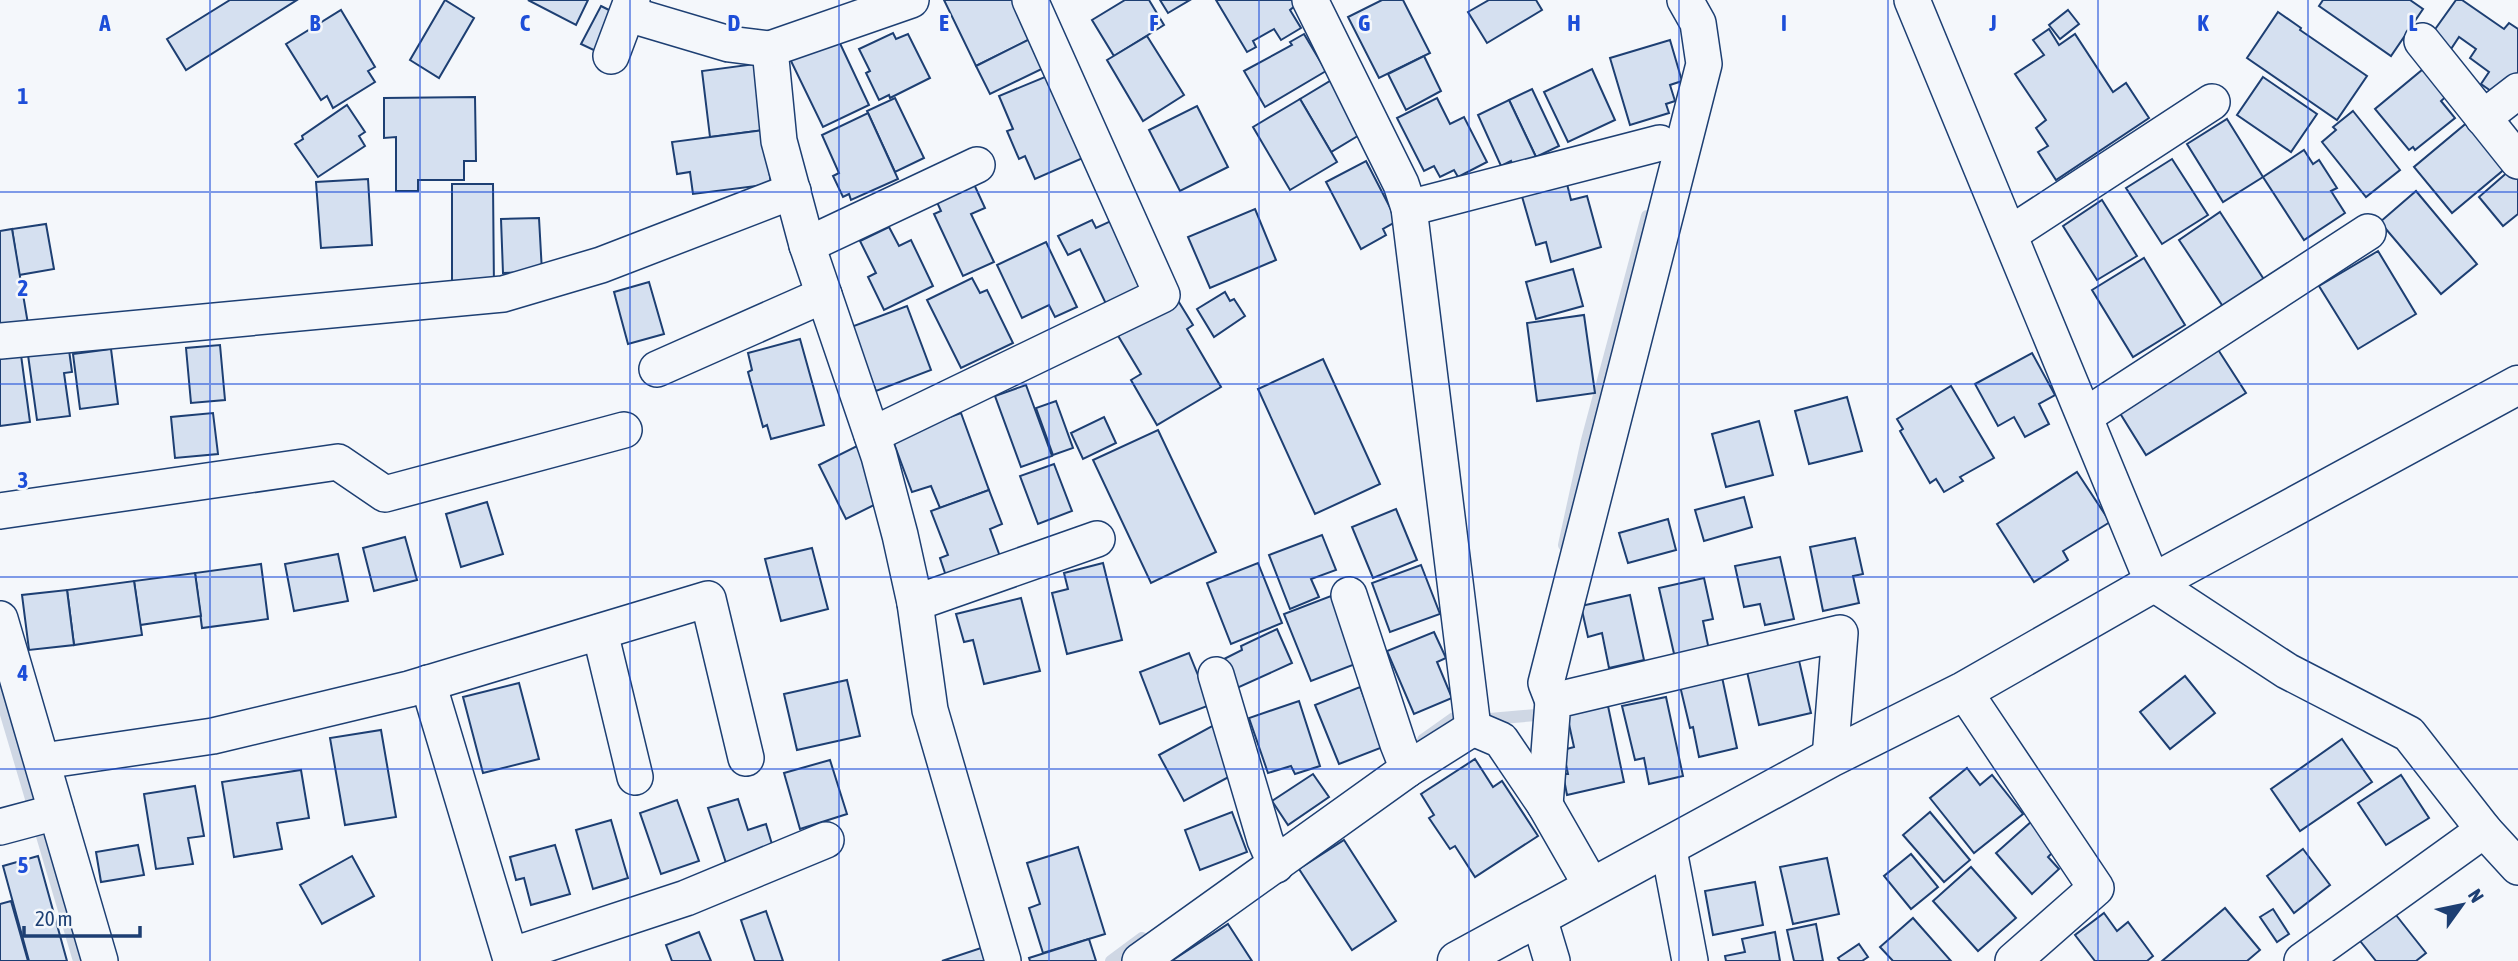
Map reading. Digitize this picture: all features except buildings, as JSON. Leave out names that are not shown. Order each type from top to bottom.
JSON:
[{"type":"street","points":[[611,56],[630,7],[729,44],[769,49],[911,0]]},
{"type":"street","points":[[872,435],[1163,296],[1030,0]]},
{"type":"street","points":[[1310,0],[1401,184],[1409,208],[1474,728]]},
{"type":"street","points":[[1545,805],[1553,701],[1546,683],[1703,64],[1698,23],[1685,0]]},
{"type":"street","points":[[1912,0],[2154,583],[2287,671],[2409,734],[2484,830],[2518,867]]},
{"type":"street","points":[[2422,41],[2518,161]]},
{"type":"street","points":[[769,49],[779,141],[807,245],[872,435],[900,535],[915,603],[930,710],[1003,961]]},
{"type":"street","points":[[2483,118],[2518,91]]},
{"type":"street","points":[[2010,234],[2212,102]]},
{"type":"street","points":[[1409,208],[1660,143]]},
{"type":"street","points":[[807,245],[977,165]]},
{"type":"street","points":[[0,341],[503,295],[601,265],[793,191]]},
{"type":"street","points":[[2085,416],[2368,232]]},
{"type":"street","points":[[657,369],[824,295]]},
{"type":"street","points":[[1457,961],[1830,758],[1964,691],[2154,583],[2518,385]]},
{"type":"street","points":[[0,511],[338,462],[385,494],[624,430]]},
{"type":"street","points":[[915,603],[1097,539]]},
{"type":"street","points":[[1349,595],[1404,758]]},
{"type":"street","points":[[43,761],[213,736],[428,683],[708,599],[746,758]]},
{"type":"street","points":[[0,618],[43,761],[32,818],[100,961]]},
{"type":"street","points":[[600,632],[635,777]]},
{"type":"street","points":[[1553,701],[1840,633],[1830,758]]},
{"type":"street","points":[[1216,675],[1270,853]]},
{"type":"street","points":[[428,683],[510,956],[686,898],[826,840]]},
{"type":"street","points":[[1964,691],[2096,888],[2013,961]]},
{"type":"street","points":[[1140,961],[1270,853],[1404,758],[1474,728],[1501,740],[1545,805],[1592,887]]},
{"type":"street","points":[[2302,961],[2484,830]]},
{"type":"street","points":[[1668,845],[1690,961]]},
{"type":"street","points":[[1539,918],[1552,961]]},
{"type":"waterway","points":[[1564,545],[1587,440],[1647,216]]},
{"type":"waterway","points":[[0,694],[79,961]]},
{"type":"waterway","points":[[1490,719],[1536,715]]},
{"type":"waterway","points":[[1423,740],[1454,718]]},
{"type":"waterway","points":[[1111,961],[1142,938]]}]
